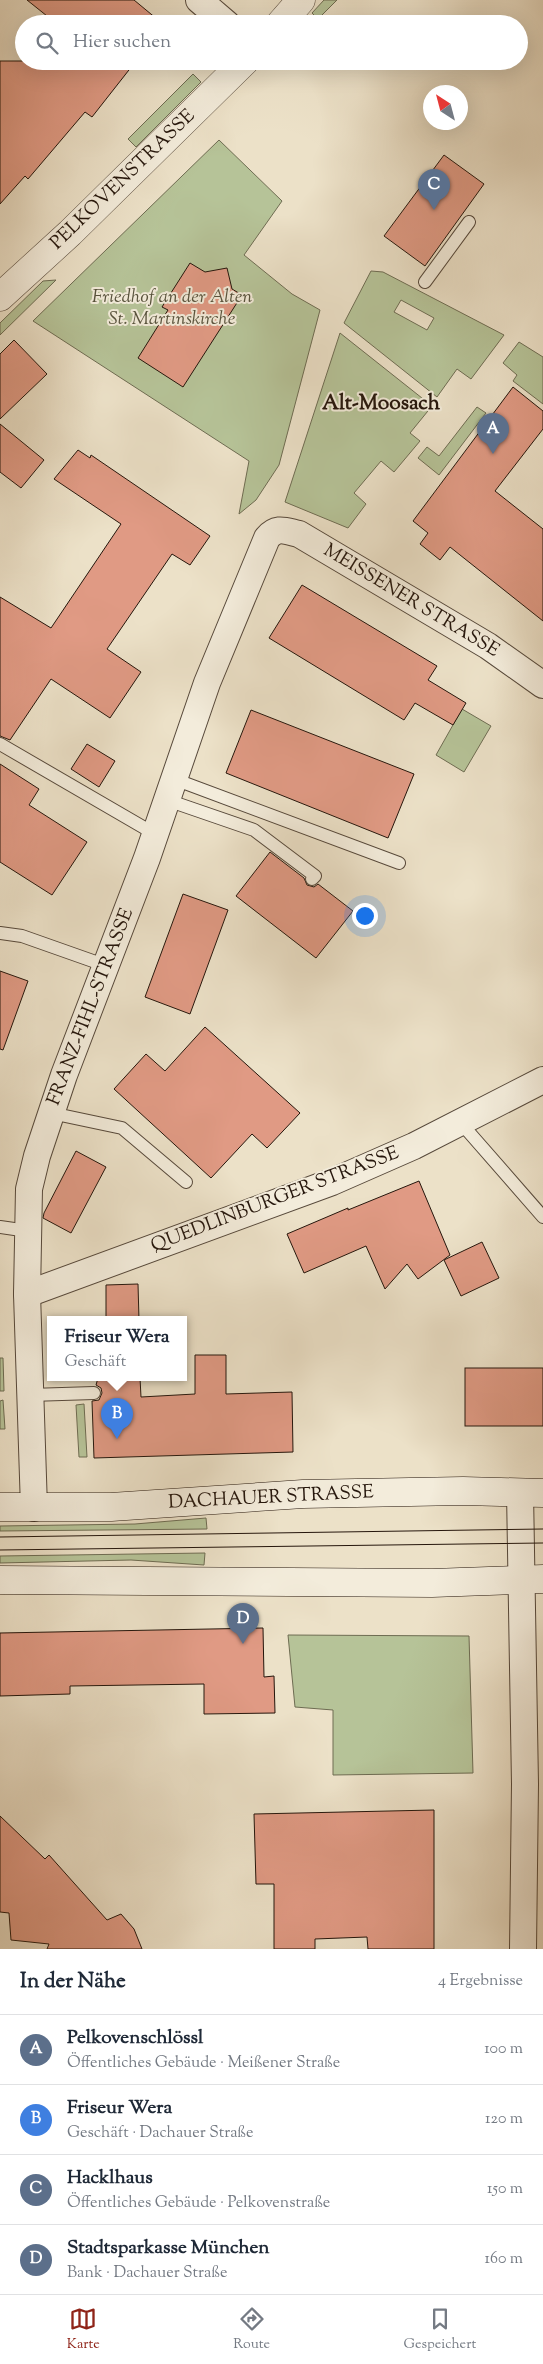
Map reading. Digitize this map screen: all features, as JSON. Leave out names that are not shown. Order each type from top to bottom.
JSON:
[{"type":"main road","points":[[288,15],[301,0]]},
{"type":"main road","name":"PELKOVENSTRASSE","points":[[0,297],[70,233],[236,70]]},
{"type":"main road","name":"DACHAUER STRASSE","points":[[0,1507],[110,1507],[303,1494],[532,1493]]},
{"type":"main road","points":[[0,1580],[412,1583],[533,1580]]},
{"type":"street","points":[[199,0],[216,15]]},
{"type":"street","name":"MEISSENER STRASSE","points":[[273,531],[299,534],[494,650],[543,685]]},
{"type":"street","name":"FRANZ-FIHL-STRASSE","points":[[34,1508],[27,1294],[29,1189],[51,1113],[155,834],[207,683],[267,538],[273,531]]},
{"type":"street","name":"QUEDLINBURGER STRASSE","points":[[27,1294],[332,1182],[460,1122],[543,1080]]},
{"type":"street","points":[[523,1949],[525,1784],[533,1580],[532,1493]]},
{"type":"lane","points":[[425,282],[469,222]]},
{"type":"lane","points":[[0,744],[155,834]]},
{"type":"lane","points":[[171,789],[399,863]]},
{"type":"lane","points":[[171,789],[254,830],[315,876],[312,879]]},
{"type":"lane","points":[[0,933],[22,936],[107,966]]},
{"type":"lane","points":[[51,1113],[122,1128],[186,1182]]},
{"type":"lane","points":[[460,1122],[543,1217]]},
{"type":"lane","points":[[0,1226],[28,1231]]},
{"type":"lane","points":[[30,1395],[94,1393]]},
{"type":"green space","points":[[324,0],[337,0],[322,15],[314,15],[312,13]]},
{"type":"green space","points":[[193,74],[201,82],[136,147],[128,139]]},
{"type":"green space","name":"Friedhof an der Alten St. Martinskirche","points":[[219,140],[282,201],[244,255],[292,294],[320,310],[279,465],[256,500],[239,514],[249,461],[33,321]]},
{"type":"green space","points":[[371,271],[383,272],[504,335],[471,379],[457,369],[437,397],[344,323]],"holes":[[[401,300],[434,318],[427,330],[394,312]]]},
{"type":"green space","points":[[56,280],[0,335],[0,323],[43,281]]},
{"type":"green space","points":[[340,333],[432,406],[410,433],[420,441],[394,472],[381,461],[354,493],[366,504],[348,528],[285,502]]},
{"type":"green space","points":[[519,342],[543,357],[543,404],[513,381],[517,375],[503,363]]},
{"type":"green space","points":[[477,407],[486,413],[439,475],[418,458],[427,447],[439,456]]},
{"type":"green space","points":[[462,709],[491,726],[464,772],[436,755]]},
{"type":"green space","points":[[0,1358],[3,1358],[4,1391],[0,1391]]},
{"type":"green space","points":[[3,1400],[5,1429],[0,1429],[0,1401]]},
{"type":"green space","points":[[84,1404],[87,1457],[79,1457],[76,1405]]},
{"type":"green space","points":[[206,1518],[207,1529],[0,1531],[0,1526],[135,1524]]},
{"type":"green space","points":[[205,1553],[204,1565],[131,1560],[0,1563],[0,1556]]},
{"type":"green space","points":[[288,1635],[469,1636],[473,1773],[333,1775],[333,1710],[295,1707]]},
{"type":"building","points":[[27,0],[134,0],[152,15],[46,15]]},
{"type":"building","points":[[0,61],[15,61],[15,70],[129,70],[92,117],[85,112],[28,179],[25,176],[0,204]]},
{"type":"building","points":[[444,155],[484,184],[425,266],[384,236]]},
{"type":"building","points":[[190,263],[205,272],[227,268],[232,289],[242,295],[183,387],[138,358],[168,310],[162,307]]},
{"type":"building","points":[[14,340],[47,374],[0,419],[0,354]]},
{"type":"building","points":[[513,387],[543,411],[543,429],[495,491],[543,529],[543,621],[450,547],[440,560],[420,544],[428,533],[413,521]]},
{"type":"building","points":[[0,424],[44,460],[21,488],[0,472]]},
{"type":"building","points":[[78,450],[90,458],[91,455],[210,536],[190,565],[172,554],[107,649],[141,672],[110,718],[51,679],[10,740],[0,736],[0,597],[51,628],[121,524],[54,479]]},
{"type":"building","points":[[302,585],[437,666],[428,680],[466,703],[453,725],[415,703],[404,720],[269,638]]},
{"type":"building","points":[[251,710],[414,774],[388,838],[226,773]]},
{"type":"building","points":[[87,744],[115,761],[99,787],[71,769]]},
{"type":"building","points":[[0,764],[39,789],[29,805],[87,842],[52,895],[0,862]]},
{"type":"building","points":[[270,852],[304,878],[307,885],[314,887],[318,884],[353,911],[316,958],[236,896]]},
{"type":"building","points":[[183,894],[228,910],[190,1014],[145,997]]},
{"type":"building","points":[[0,971],[28,981],[3,1050],[0,1049]]},
{"type":"building","points":[[205,1027],[300,1113],[267,1148],[252,1134],[211,1178],[114,1089],[146,1054],[165,1071]]},
{"type":"building","points":[[76,1151],[106,1167],[71,1233],[43,1218]]},
{"type":"building","points":[[419,1181],[450,1255],[418,1279],[407,1264],[385,1289],[366,1246],[304,1273],[287,1234]]},
{"type":"building","points":[[482,1242],[499,1278],[461,1296],[444,1260]]},
{"type":"building","points":[[138,1284],[139,1316],[106,1316],[106,1285]]},
{"type":"building","points":[[195,1355],[226,1355],[226,1394],[292,1392],[293,1452],[94,1458],[92,1401],[99,1400],[102,1393],[101,1388],[96,1385],[97,1381],[140,1381],[141,1397],[195,1394]]},
{"type":"building","points":[[465,1368],[543,1368],[543,1426],[465,1426]]},
{"type":"building","points":[[263,1628],[264,1677],[274,1676],[275,1713],[204,1714],[204,1684],[70,1686],[70,1694],[0,1696],[0,1633]]},
{"type":"building","points":[[434,1810],[434,1949],[368,1949],[367,1937],[315,1939],[315,1949],[274,1949],[274,1884],[256,1884],[254,1814]]},
{"type":"building","points":[[0,1816],[45,1859],[49,1855],[107,1920],[121,1914],[134,1929],[142,1949],[47,1949],[49,1944],[11,1940],[9,1913],[0,1912]]},
{"type":"tram line","points":[[0,1537],[543,1529]]},
{"type":"tram line","points":[[0,1550],[543,1543]]},
{"type":"place","name":"Hacklhaus","points":[[434,210]]},
{"type":"place","name":"Pelkovenschlössl","points":[[493,454]]},
{"type":"place","name":"Friseur Wera","points":[[117,1439]]},
{"type":"place","name":"Stadtsparkasse München","points":[[243,1644]]},
{"type":"district","name":"Alt-Moosach","points":[[381,404]]}]
